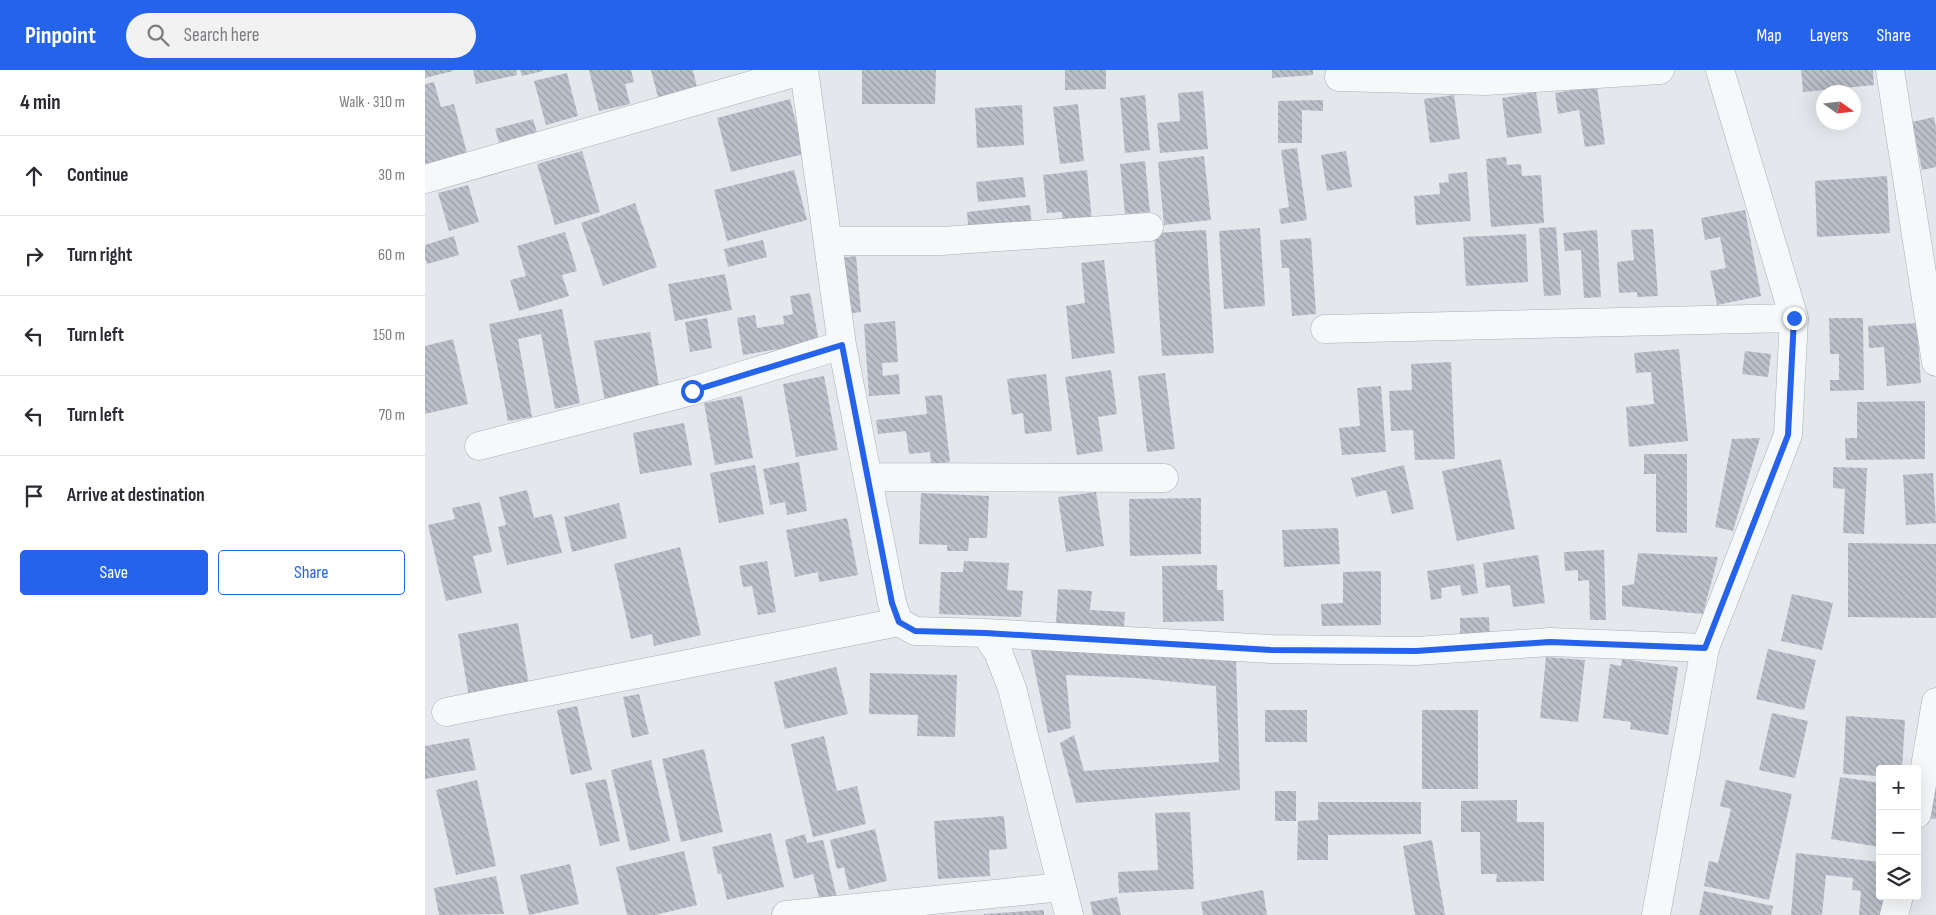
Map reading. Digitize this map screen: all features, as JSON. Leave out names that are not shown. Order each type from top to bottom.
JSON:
[{"type":"street","points":[[425,179],[804,70],[842,345],[892,603],[899,622],[915,631],[985,633],[1271,650],[1416,651],[1550,642],[1705,648]]},
{"type":"street","points":[[1339,77],[1486,81],[1660,70]]},
{"type":"street","points":[[1656,915],[1705,648],[1788,435],[1794,318],[1720,70]]},
{"type":"street","points":[[1890,70],[1936,362]]},
{"type":"street","points":[[828,241],[941,241],[1149,227]]},
{"type":"street","points":[[1325,329],[1794,318]]},
{"type":"street","points":[[479,446],[692,391],[842,345]]},
{"type":"street","points":[[868,477],[1164,478]]},
{"type":"street","points":[[446,712],[899,622]]},
{"type":"street","points":[[985,633],[999,652],[1012,688],[1069,915]]},
{"type":"street","points":[[1918,810],[1936,702]]},
{"type":"street","points":[[786,915],[1062,887]]},
{"type":"street","points":[[1894,915],[1898,900]]},
{"type":"building","points":[[425,70],[453,70],[453,71],[425,78]]},
{"type":"building","points":[[473,70],[516,70],[517,75],[476,84]]},
{"type":"building","points":[[520,70],[543,70],[543,71],[522,76]]},
{"type":"building","points":[[589,70],[631,70],[634,82],[625,84],[630,104],[599,111]]},
{"type":"building","points":[[651,70],[693,70],[698,91],[659,101]]},
{"type":"building","points":[[862,70],[936,70],[935,104],[862,104]]},
{"type":"building","points":[[1065,70],[1106,70],[1106,89],[1065,90]]},
{"type":"building","points":[[1272,70],[1313,70],[1313,75],[1272,78]]},
{"type":"building","points":[[1801,70],[1873,70],[1874,85],[1816,85],[1816,91],[1803,92]]},
{"type":"building","points":[[567,73],[578,116],[546,125],[534,81]]},
{"type":"building","points":[[434,82],[441,107],[454,104],[467,153],[425,164],[425,84]]},
{"type":"building","points":[[1597,86],[1605,144],[1585,147],[1579,110],[1558,114],[1555,93]]},
{"type":"building","points":[[1203,91],[1208,149],[1160,153],[1157,123],[1180,121],[1178,93]]},
{"type":"building","points":[[1536,92],[1542,133],[1507,138],[1502,98]]},
{"type":"building","points":[[1145,95],[1150,150],[1125,153],[1120,98]]},
{"type":"building","points":[[1454,95],[1460,139],[1430,143],[1424,99]]},
{"type":"building","points":[[790,99],[804,154],[731,172],[717,118]]},
{"type":"building","points":[[1323,100],[1323,111],[1302,110],[1302,143],[1278,143],[1278,101]]},
{"type":"building","points":[[1078,104],[1084,161],[1060,164],[1053,107]]},
{"type":"building","points":[[1022,105],[1024,145],[977,148],[975,108]]},
{"type":"building","points":[[1934,117],[1936,128],[1936,167],[1922,170],[1912,122]]},
{"type":"building","points":[[533,119],[538,136],[500,146],[495,129]]},
{"type":"building","points":[[1297,148],[1307,220],[1281,224],[1279,209],[1289,207],[1281,150]]},
{"type":"building","points":[[582,151],[600,212],[555,225],[537,164]]},
{"type":"building","points":[[1346,151],[1352,187],[1327,191],[1321,155]]},
{"type":"building","points":[[1204,156],[1211,220],[1164,225],[1158,162]]},
{"type":"building","points":[[1506,157],[1507,165],[1521,164],[1522,176],[1541,175],[1544,223],[1491,227],[1486,159]]},
{"type":"building","points":[[1145,161],[1150,212],[1125,214],[1120,164]]},
{"type":"building","points":[[794,170],[807,220],[727,241],[714,190]]},
{"type":"building","points":[[1087,170],[1092,222],[1063,225],[1062,212],[1047,213],[1043,175]]},
{"type":"building","points":[[1467,172],[1471,221],[1416,225],[1414,196],[1440,194],[1439,183],[1449,182],[1448,174]]},
{"type":"building","points":[[1887,176],[1890,233],[1817,237],[1815,181]]},
{"type":"building","points":[[1023,177],[1026,197],[978,202],[976,182]]},
{"type":"building","points":[[468,185],[479,222],[449,231],[438,193]]},
{"type":"building","points":[[635,203],[657,267],[603,286],[581,223]]},
{"type":"building","points":[[1030,205],[1032,227],[969,234],[967,212]]},
{"type":"building","points":[[1745,210],[1761,296],[1717,305],[1710,271],[1726,268],[1720,237],[1705,240],[1701,218]]},
{"type":"building","points":[[1556,227],[1561,295],[1544,296],[1539,228]]},
{"type":"building","points":[[1260,228],[1265,306],[1224,309],[1219,231]]},
{"type":"building","points":[[1653,229],[1658,296],[1637,297],[1637,292],[1619,293],[1617,262],[1634,260],[1631,230]]},
{"type":"building","points":[[1206,230],[1214,353],[1162,356],[1154,233]]},
{"type":"building","points":[[1597,230],[1601,297],[1584,298],[1581,250],[1565,251],[1563,233]]},
{"type":"building","points":[[565,232],[577,271],[562,275],[569,296],[519,311],[510,280],[526,276],[517,246]]},
{"type":"building","points":[[1526,234],[1528,282],[1466,286],[1463,237]]},
{"type":"building","points":[[454,236],[459,255],[427,264],[425,245]]},
{"type":"building","points":[[1311,238],[1316,314],[1292,316],[1289,268],[1282,268],[1280,240]]},
{"type":"building","points":[[763,240],[767,257],[728,267],[724,249]]},
{"type":"building","points":[[856,256],[861,312],[845,314],[840,258]]},
{"type":"building","points":[[1104,260],[1115,353],[1072,359],[1066,306],[1085,303],[1081,263]]},
{"type":"building","points":[[725,274],[732,310],[675,321],[668,284]]},
{"type":"building","points":[[810,293],[819,342],[743,355],[737,318],[755,315],[757,328],[784,324],[783,316],[793,314],[790,296]]},
{"type":"building","points":[[562,309],[580,403],[555,409],[541,334],[518,339],[532,417],[508,421],[489,324]]},
{"type":"building","points":[[707,318],[712,348],[690,352],[685,322]]},
{"type":"building","points":[[1829,318],[1863,318],[1864,390],[1830,391],[1830,380],[1839,380],[1839,354],[1830,354]]},
{"type":"building","points":[[895,321],[898,362],[882,363],[883,376],[899,374],[900,394],[869,396],[864,324]]},
{"type":"building","points":[[1917,323],[1921,383],[1887,386],[1884,347],[1869,348],[1868,326]]},
{"type":"building","points":[[650,332],[660,392],[605,402],[594,341]]},
{"type":"building","points":[[453,339],[468,404],[425,414],[425,346]]},
{"type":"building","points":[[1679,349],[1688,441],[1629,447],[1626,407],[1654,404],[1651,372],[1636,373],[1634,353]]},
{"type":"building","points":[[1745,351],[1771,354],[1768,377],[1742,374]]},
{"type":"building","points":[[1451,362],[1455,459],[1415,460],[1413,430],[1391,431],[1389,391],[1412,390],[1411,364]]},
{"type":"building","points":[[1111,370],[1117,414],[1098,417],[1103,451],[1077,455],[1065,377]]},
{"type":"building","points":[[1165,373],[1175,449],[1147,452],[1138,376]]},
{"type":"building","points":[[1046,374],[1052,431],[1025,434],[1023,413],[1012,415],[1007,379]]},
{"type":"building","points":[[824,376],[838,450],[796,457],[783,384]]},
{"type":"building","points":[[1381,386],[1386,452],[1342,455],[1339,428],[1360,426],[1357,388]]},
{"type":"building","points":[[942,395],[950,462],[931,464],[930,452],[909,454],[906,431],[878,434],[876,420],[927,414],[925,396]]},
{"type":"building","points":[[742,396],[753,458],[715,465],[704,403]]},
{"type":"building","points":[[1925,401],[1925,459],[1846,460],[1845,438],[1857,438],[1857,402]]},
{"type":"building","points":[[684,423],[692,465],[640,474],[633,433]]},
{"type":"building","points":[[1760,438],[1733,531],[1715,527],[1732,439]]},
{"type":"building","points":[[1644,454],[1687,454],[1687,533],[1656,532],[1656,474],[1644,474]]},
{"type":"building","points":[[1501,459],[1515,529],[1457,541],[1442,471]]},
{"type":"building","points":[[799,462],[807,511],[787,515],[785,502],[770,505],[763,469]]},
{"type":"building","points":[[755,465],[764,514],[719,523],[710,473]]},
{"type":"building","points":[[1404,465],[1414,509],[1392,514],[1386,490],[1356,497],[1351,478]]},
{"type":"building","points":[[1833,467],[1867,468],[1864,534],[1843,533],[1845,489],[1833,488]]},
{"type":"building","points":[[1933,473],[1936,523],[1906,525],[1903,475]]},
{"type":"building","points":[[527,490],[534,518],[552,514],[562,553],[507,565],[498,527],[506,525],[499,497]]},
{"type":"building","points":[[1096,492],[1104,546],[1066,552],[1058,497]]},
{"type":"building","points":[[921,493],[989,496],[987,538],[969,538],[968,551],[947,551],[947,545],[919,544]]},
{"type":"building","points":[[1201,498],[1201,554],[1130,556],[1129,499]]},
{"type":"building","points":[[480,502],[492,552],[473,556],[482,593],[446,601],[428,525],[455,519],[452,508]]},
{"type":"building","points":[[619,503],[627,538],[572,552],[564,517]]},
{"type":"building","points":[[847,518],[858,575],[819,582],[818,572],[795,577],[786,530]]},
{"type":"building","points":[[1338,528],[1340,564],[1284,567],[1282,530]]},
{"type":"building","points":[[1848,543],[1936,544],[1936,618],[1848,617]]},
{"type":"building","points":[[680,547],[701,635],[654,646],[652,634],[631,639],[614,564]]},
{"type":"building","points":[[1604,550],[1606,620],[1590,620],[1589,580],[1578,581],[1578,570],[1565,571],[1564,552]]},
{"type":"building","points":[[1638,553],[1718,557],[1703,614],[1622,606],[1622,586],[1634,584]]},
{"type":"building","points":[[1538,555],[1545,603],[1513,607],[1510,585],[1486,588],[1483,563]]},
{"type":"building","points":[[767,561],[776,612],[758,615],[752,586],[743,587],[739,566]]},
{"type":"building","points":[[964,561],[1009,563],[1007,590],[1023,591],[1021,617],[939,614],[941,572],[963,572]]},
{"type":"building","points":[[1474,564],[1478,593],[1462,596],[1460,585],[1441,588],[1442,598],[1431,600],[1427,571]]},
{"type":"building","points":[[1217,565],[1217,590],[1223,590],[1224,621],[1163,622],[1162,566]]},
{"type":"building","points":[[1381,571],[1381,625],[1322,626],[1321,604],[1343,603],[1343,572]]},
{"type":"building","points":[[1058,589],[1092,591],[1090,610],[1125,612],[1124,627],[1056,623]]},
{"type":"building","points":[[1792,594],[1833,603],[1822,650],[1781,641]]},
{"type":"building","points":[[1489,617],[1490,641],[1460,642],[1460,618]]},
{"type":"building","points":[[518,623],[529,685],[469,697],[458,634]]},
{"type":"building","points":[[1030,647],[1236,660],[1240,790],[1076,803],[1060,743],[1074,735],[1084,771],[1219,762],[1216,686],[1137,678],[1066,675],[1071,728],[1048,733]]},
{"type":"building","points":[[1768,649],[1816,660],[1804,710],[1756,699]]},
{"type":"building","points":[[1546,657],[1585,660],[1578,722],[1540,718]]},
{"type":"building","points":[[1622,659],[1678,667],[1668,735],[1630,729],[1631,722],[1603,718],[1610,664],[1621,666]]},
{"type":"building","points":[[836,667],[848,714],[785,729],[774,682]]},
{"type":"building","points":[[870,673],[957,675],[955,737],[917,736],[918,715],[869,714]]},
{"type":"building","points":[[639,694],[649,734],[632,738],[623,697]]},
{"type":"building","points":[[577,706],[592,770],[571,775],[557,710]]},
{"type":"building","points":[[1265,710],[1307,710],[1307,742],[1265,742]]},
{"type":"building","points":[[1422,710],[1478,710],[1478,789],[1422,789]]},
{"type":"building","points":[[1772,713],[1808,721],[1795,778],[1759,770]]},
{"type":"building","points":[[1846,716],[1905,720],[1902,765],[1876,765],[1876,776],[1843,774]]},
{"type":"building","points":[[824,736],[837,791],[857,786],[866,824],[813,837],[791,744]]},
{"type":"building","points":[[469,738],[476,770],[425,779],[425,746]]},
{"type":"building","points":[[704,749],[723,832],[681,842],[662,759]]},
{"type":"building","points":[[651,760],[670,841],[630,851],[611,770]]},
{"type":"building","points":[[1936,765],[1936,819],[1928,818]]},
{"type":"building","points":[[1840,777],[1876,782],[1876,846],[1831,839]]},
{"type":"building","points":[[606,779],[620,841],[600,846],[585,783]]},
{"type":"building","points":[[477,780],[496,866],[456,875],[436,790]]},
{"type":"building","points":[[1726,780],[1792,794],[1769,900],[1704,886],[1709,861],[1718,863],[1731,809],[1720,806]]},
{"type":"building","points":[[1275,791],[1296,791],[1296,821],[1275,821]]},
{"type":"building","points":[[1517,800],[1517,822],[1544,822],[1544,881],[1496,882],[1497,874],[1481,874],[1480,832],[1461,832],[1461,801]]},
{"type":"building","points":[[1318,802],[1421,802],[1421,834],[1328,835],[1328,860],[1297,860],[1298,821],[1318,820]]},
{"type":"building","points":[[1190,812],[1194,889],[1119,893],[1118,872],[1158,870],[1155,813]]},
{"type":"building","points":[[1004,816],[1007,849],[989,850],[990,876],[938,879],[934,821]]},
{"type":"building","points":[[875,829],[887,881],[849,890],[844,867],[837,869],[830,840]]},
{"type":"building","points":[[771,833],[784,887],[727,900],[721,873],[718,874],[712,847]]},
{"type":"building","points":[[805,834],[807,843],[823,840],[837,898],[820,902],[813,874],[794,879],[785,840]]},
{"type":"building","points":[[1432,840],[1445,915],[1415,915],[1403,846]]},
{"type":"building","points":[[684,851],[697,905],[655,915],[627,915],[616,867]]},
{"type":"building","points":[[1796,853],[1876,862],[1876,900],[1884,900],[1883,915],[1859,915],[1861,891],[1852,890],[1853,878],[1826,875],[1822,915],[1791,915]]},
{"type":"building","points":[[570,864],[579,904],[529,915],[520,875]]},
{"type":"building","points":[[496,876],[504,914],[439,915],[434,888]]},
{"type":"building","points":[[1263,890],[1267,915],[1203,915],[1201,902]]},
{"type":"building","points":[[1704,891],[1773,906],[1771,915],[1699,915]]},
{"type":"building","points":[[1117,897],[1121,915],[1093,915],[1090,902]]},
{"type":"building","points":[[1044,910],[1044,915],[984,915],[984,914]]},
{"type":"route","points":[[692,391],[842,345],[892,603],[899,622],[915,631],[985,633],[1271,650],[1416,651],[1550,642],[1705,648],[1788,435],[1794,318]]}]
